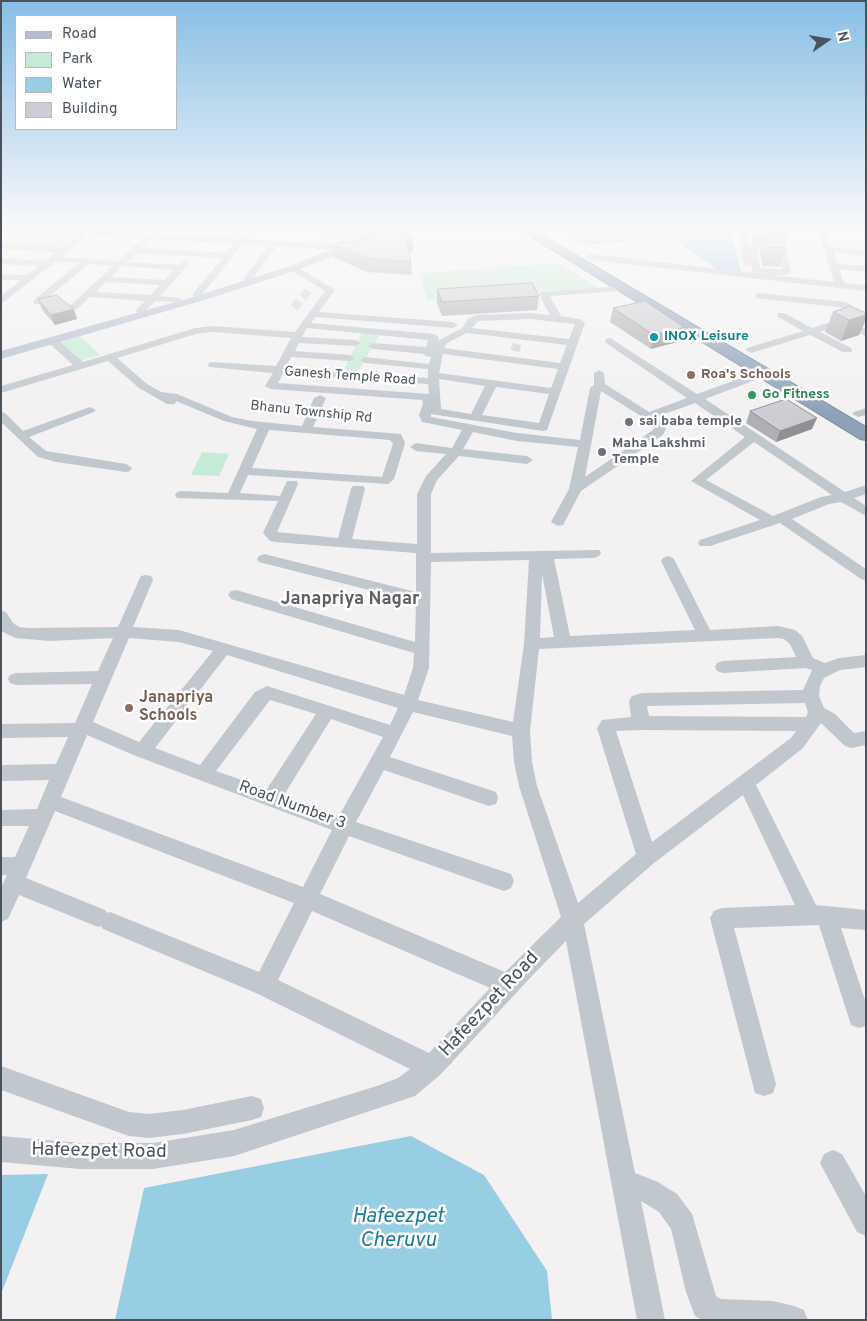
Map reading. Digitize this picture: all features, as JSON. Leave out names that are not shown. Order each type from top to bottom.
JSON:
[{"type":"highway","points":[[626,292],[866,435]]},
{"type":"highway","points":[[650,292],[806,382]]},
{"type":"highway","points":[[844,405],[863,414]]},
{"type":"main road","points":[[1,350],[208,292]]},
{"type":"main road","points":[[1,355],[221,292]]},
{"type":"street","points":[[37,302],[50,292]]},
{"type":"street","points":[[75,306],[90,292]]},
{"type":"street","points":[[140,311],[159,292]]},
{"type":"street","points":[[197,295],[200,292]]},
{"type":"street","points":[[271,386],[297,337],[329,292]]},
{"type":"street","points":[[557,318],[544,296],[576,292]]},
{"type":"street","points":[[787,292],[788,299]]},
{"type":"street","points":[[1,301],[6,294]]},
{"type":"street","points":[[87,294],[178,300]]},
{"type":"street","points":[[758,296],[846,305]]},
{"type":"street","points":[[313,314],[453,325]]},
{"type":"street","points":[[751,350],[866,314]]},
{"type":"street","points":[[781,315],[847,350]]},
{"type":"street","points":[[305,325],[434,337],[434,351],[428,374],[426,397],[429,404],[425,415],[426,420],[543,427],[574,343],[579,322],[557,318],[525,316],[476,318],[471,321],[466,330],[444,341],[434,351]]},
{"type":"street","points":[[264,985],[408,704],[421,668],[424,494],[431,479],[455,452],[476,422],[525,316]]},
{"type":"street","points":[[842,321],[866,333]]},
{"type":"street","points":[[1,390],[109,356],[204,330],[356,343]]},
{"type":"street","points":[[342,374],[363,330]]},
{"type":"street","points":[[466,330],[504,362],[556,392]]},
{"type":"street","points":[[356,375],[381,332]]},
{"type":"street","points":[[53,341],[80,365]]},
{"type":"street","points":[[610,341],[699,398],[866,512]]},
{"type":"street","points":[[213,365],[356,375],[428,374],[504,362],[574,343]]},
{"type":"street","points":[[373,346],[434,351],[504,362],[564,367]]},
{"type":"street","points":[[288,354],[350,358]]},
{"type":"street","name":"Bhanu Township Rd","points":[[109,356],[144,386],[162,395],[169,401],[221,423],[263,429],[396,441],[397,437],[306,430],[263,429]]},
{"type":"street","points":[[365,360],[428,374]]},
{"type":"street","points":[[576,489],[659,432],[660,428],[648,416],[600,386],[598,381],[599,373]]},
{"type":"street","points":[[428,374],[435,412],[476,422],[517,437],[585,444]]},
{"type":"street","points":[[648,416],[762,374]]},
{"type":"street","name":"Ganesh Temple Road","points":[[271,386],[426,397]]},
{"type":"street","points":[[558,522],[576,489],[596,388],[600,386]]},
{"type":"street","points":[[306,430],[320,398]]},
{"type":"street","points":[[21,436],[90,410]]},
{"type":"street","points":[[1,415],[42,454],[56,458],[126,468]]},
{"type":"street","points":[[517,437],[520,425]]},
{"type":"street","name":"Bhanu Township Rd","points":[[232,497],[263,429]]},
{"type":"street","points":[[754,436],[697,482],[777,520],[866,576]]},
{"type":"street","points":[[244,471],[383,481],[388,479],[391,470],[399,443],[396,441]]},
{"type":"street","points":[[416,447],[527,460]]},
{"type":"street","points":[[292,484],[270,533],[276,538],[344,542],[423,553],[594,553]]},
{"type":"street","points":[[344,542],[358,489]]},
{"type":"street","points":[[705,543],[777,520],[826,500],[845,497],[866,489]]},
{"type":"street","points":[[182,495],[275,498]]},
{"type":"street","points":[[541,554],[563,642]]},
{"type":"street","points":[[541,554],[521,731],[523,762],[528,786],[573,920],[651,1320]]},
{"type":"street","points":[[264,559],[423,599]]},
{"type":"street","points":[[668,561],[705,635]]},
{"type":"street","points":[[1,912],[12,872],[46,809],[146,580]]},
{"type":"street","points":[[236,595],[422,650]]},
{"type":"street","points":[[1,616],[7,627],[15,632],[28,634],[124,632],[179,636],[408,704],[521,731]]},
{"type":"street","points":[[532,644],[778,632],[790,634],[816,665]]},
{"type":"street","points":[[142,751],[224,648]]},
{"type":"street","points":[[723,667],[816,665],[866,661]]},
{"type":"street","name":"Hafeezpet Road","points":[[1,1149],[80,1156],[154,1156],[234,1144],[406,1087],[432,1067],[508,984],[573,920],[647,857],[797,743],[814,711],[816,665]]},
{"type":"street","points":[[8,678],[104,677]]},
{"type":"street","points":[[203,774],[261,696],[267,693],[272,693],[394,733]]},
{"type":"street","points":[[641,723],[638,701],[642,700],[814,711],[829,719],[851,742],[866,738]]},
{"type":"street","points":[[271,799],[327,711]]},
{"type":"street","points":[[647,857],[606,728],[612,724],[814,711]]},
{"type":"street","points":[[1,731],[82,727]]},
{"type":"street","name":"Road Number 3","points":[[82,727],[344,826],[504,881]]},
{"type":"street","points":[[380,761],[489,798]]},
{"type":"street","points":[[1,773],[62,772]]},
{"type":"street","points":[[745,781],[804,901],[817,915],[859,1017]]},
{"type":"street","points":[[1,818],[46,809],[308,899],[508,984]]},
{"type":"street","points":[[12,872],[104,920],[264,985],[432,1067]]},
{"type":"street","points":[[764,1084],[721,918],[817,915],[866,920]]},
{"type":"street","points":[[1,1078],[128,1124],[149,1126],[183,1122],[252,1108]]},
{"type":"street","points":[[834,1163],[866,1222]]},
{"type":"street","points":[[624,1182],[649,1192],[668,1203],[683,1223],[705,1306],[720,1313],[774,1315],[794,1320]]},
{"type":"green space","points":[[425,292],[547,292],[427,300]]},
{"type":"green space","points":[[363,330],[381,332],[356,375],[342,374]]},
{"type":"green space","points":[[80,336],[100,355],[79,361],[60,342]]},
{"type":"green space","points":[[202,452],[229,454],[219,476],[191,475]]},
{"type":"water","name":"Hafeezpet Cheruvu","points":[[411,1136],[484,1175],[547,1271],[552,1320],[115,1320],[144,1188]]},
{"type":"water","points":[[48,1174],[1,1294],[1,1175]]},
{"type":"building","points":[[438,292],[537,292],[539,296],[442,302]]},
{"type":"building","points":[[56,295],[74,309],[51,315],[38,299]]},
{"type":"building","points":[[645,301],[684,327],[654,335],[613,308]]},
{"type":"building","points":[[850,306],[866,313],[866,315],[849,320],[833,312]]},
{"type":"building","points":[[786,399],[817,418],[780,431],[750,411]]},
{"type":"tunnel","points":[[294,308],[308,292]]},
{"type":"tunnel","points":[[515,351],[517,344]]},
{"type":"place","name":"INOX Leisure","points":[[654,337]]},
{"type":"place","name":"Roa's Schools","points":[[691,375]]},
{"type":"place","name":"Go Fitness","points":[[752,395]]},
{"type":"place","name":"sai baba temple","points":[[629,422]]},
{"type":"place","name":"Maha Lakshmi Temple","points":[[602,452]]},
{"type":"place","name":"Janapriya Schools","points":[[129,708]]},
{"type":"district","name":"Janapriya Nagar","points":[[350,600]]}]
